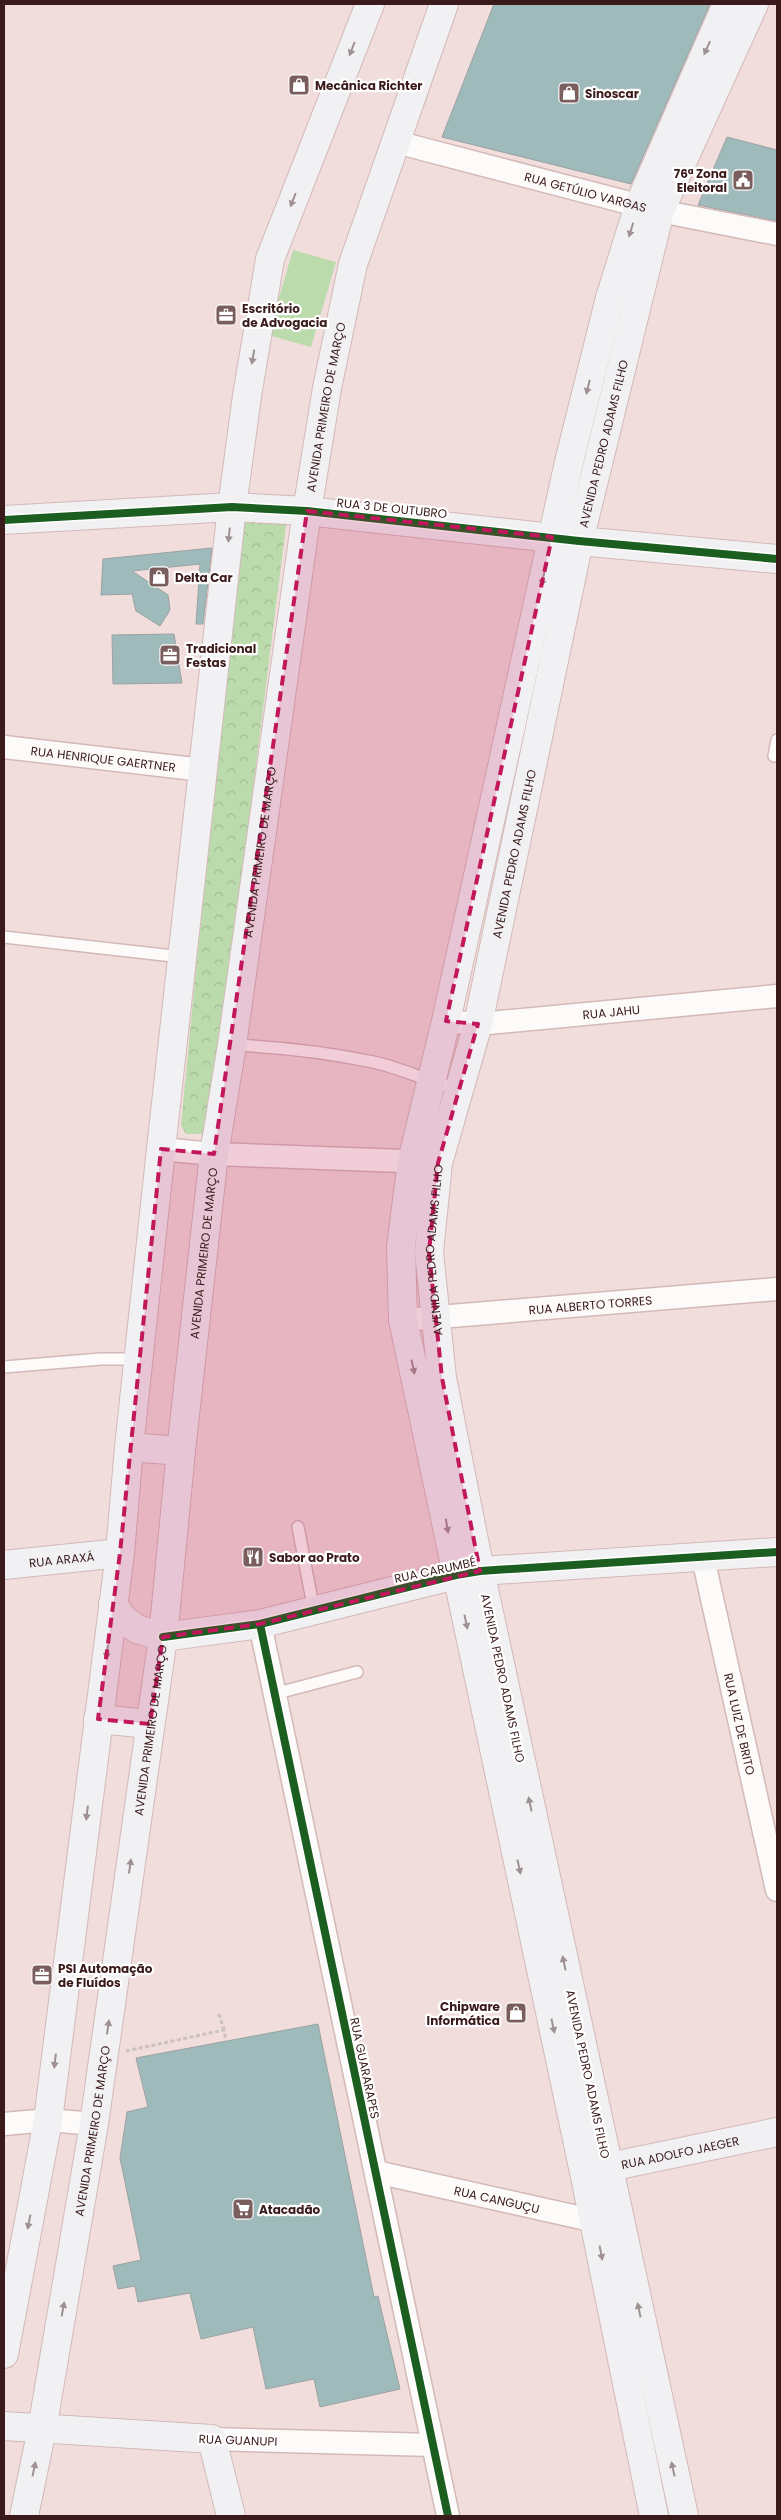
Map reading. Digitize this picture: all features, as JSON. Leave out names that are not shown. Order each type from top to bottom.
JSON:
[{"type":"main road","points":[[4,2354],[48,2120],[120,1553],[138,1359],[232,507],[246,396],[270,259],[370,4]]},
{"type":"main road","name":"AVENIDA PRIMEIRO DE MARÇO","points":[[24,2516],[42,2429],[104,2056],[163,1637],[181,1451],[214,1154],[232,1045],[307,510],[327,388],[353,264],[444,4]]},
{"type":"main road","name":"AVENIDA PEDRO ADAMS FILHO","points":[[468,1573],[434,1316],[428,1252],[425,1162],[431,1083],[552,537],[610,298],[649,208],[727,4]]},
{"type":"main road","name":"AVENIDA PEDRO ADAMS FILHO","points":[[654,2516],[606,2219],[596,2170],[468,1573],[403,1320],[401,1247],[425,1162],[458,1089],[478,1024],[649,208],[754,4]]},
{"type":"main road","name":"RUA 3 DE OUTUBRO","points":[[4,520],[232,507],[307,510],[579,541],[777,559]]},
{"type":"main road","points":[[129,1447],[181,1451]]},
{"type":"main road","name":"RUA CARUMBÉ","points":[[163,1637],[260,1624],[468,1573],[777,1552]]},
{"type":"main road","name":"RUA ARAXÁ","points":[[4,1564],[120,1553]]},
{"type":"main road","points":[[113,1604],[123,1619],[137,1629],[163,1637]]},
{"type":"main road","points":[[98,1720],[150,1724]]},
{"type":"main road","name":"RUA ADOLFO JAEGER","points":[[596,2170],[777,2132]]},
{"type":"main road","name":"AVENIDA PEDRO ADAMS FILHO","points":[[606,2219],[684,2516]]},
{"type":"main road","name":"RUA GUANUPI","points":[[4,2426],[212,2439]]},
{"type":"main road","points":[[212,2439],[231,2516]]},
{"type":"street","name":"RUA GETÚLIO VARGAS","points":[[396,142],[649,208],[777,234]]},
{"type":"street","name":"RUA HENRIQUE GAERTNER","points":[[4,747],[203,770]]},
{"type":"street","name":"RUA JAHU","points":[[446,1021],[478,1024],[777,996]]},
{"type":"street","points":[[161,1149],[214,1154],[425,1162]]},
{"type":"street","name":"RUA ALBERTO TORRES","points":[[403,1320],[777,1289]]},
{"type":"street","name":"RUA LUIZ DE BRITO","points":[[703,1558],[777,1890]]},
{"type":"street","name":"RUA GUARARAPES","points":[[260,1624],[448,2516]]},
{"type":"street","points":[[4,2124],[48,2120],[94,2124]]},
{"type":"street","name":"RUA CANGUÇU","points":[[376,2172],[606,2219]]},
{"type":"street","name":"RUA GUANUPI","points":[[212,2439],[433,2445]]},
{"type":"lane","points":[[774,756],[777,740]]},
{"type":"lane","points":[[4,937],[182,957]]},
{"type":"lane","points":[[232,1045],[294,1048],[376,1063],[431,1083],[458,1089]]},
{"type":"lane","points":[[4,1367],[101,1359],[138,1359]]},
{"type":"lane","points":[[298,1528],[314,1611]]},
{"type":"lane","points":[[274,1694],[357,1672]]},
{"type":"path","points":[[219,2014],[226,2041]]},
{"type":"path","points":[[104,2056],[149,2044],[224,2030]]},
{"type":"highlighted area","points":[[307,511],[552,537],[446,1021],[478,1024],[438,1163],[429,1252],[442,1378],[480,1571],[260,1624],[163,1637],[150,1724],[98,1719],[120,1553],[161,1149],[214,1154]]},
{"type":"green space","points":[[293,250],[336,262],[311,347],[268,335]]},
{"type":"green space","points":[[240,516],[287,518],[211,1124],[204,1134],[186,1134],[181,1125]]},
{"type":"building","name":"Sinoscar","points":[[494,4],[710,4],[631,184],[442,137]]},
{"type":"building","name":"76ª Zona Eleitoral","points":[[727,137],[777,150],[777,221],[698,205]]},
{"type":"building","points":[[212,548],[203,624],[196,624],[200,564],[132,571],[168,595],[170,610],[160,626],[136,611],[132,594],[101,595],[103,559]]},
{"type":"building","points":[[174,634],[182,683],[113,684],[112,635]]},
{"type":"building","name":"Atacadão","points":[[318,2024],[374,2297],[378,2296],[400,2389],[320,2407],[314,2379],[266,2389],[253,2327],[201,2339],[190,2293],[138,2302],[135,2286],[118,2289],[113,2266],[141,2260],[120,2158],[127,2112],[148,2107],[136,2058]]},
{"type":"cycle path","points":[[4,520],[232,507],[307,511],[579,541],[777,559]]},
{"type":"cycle path","points":[[163,1637],[260,1624],[456,1575],[480,1571],[777,1552]]},
{"type":"cycle path","points":[[260,1624],[448,2516]]},
{"type":"place","name":"Mecânica Richter","points":[[299,85]]},
{"type":"place","name":"Sinoscar","points":[[569,93]]},
{"type":"place","name":"76ª Zona Eleitoral","points":[[743,180]]},
{"type":"place","name":"Escritório de Advogacia","points":[[226,315]]},
{"type":"place","name":"Delta Car","points":[[159,577]]},
{"type":"place","name":"Tradicional Festas","points":[[170,655]]},
{"type":"place","name":"Sabor ao Prato","points":[[253,1557]]},
{"type":"place","name":"PSI Automação de Fluídos","points":[[42,1975]]},
{"type":"place","name":"Chipware Informática","points":[[516,2013]]},
{"type":"place","name":"Atacadão","points":[[243,2209]]}]
